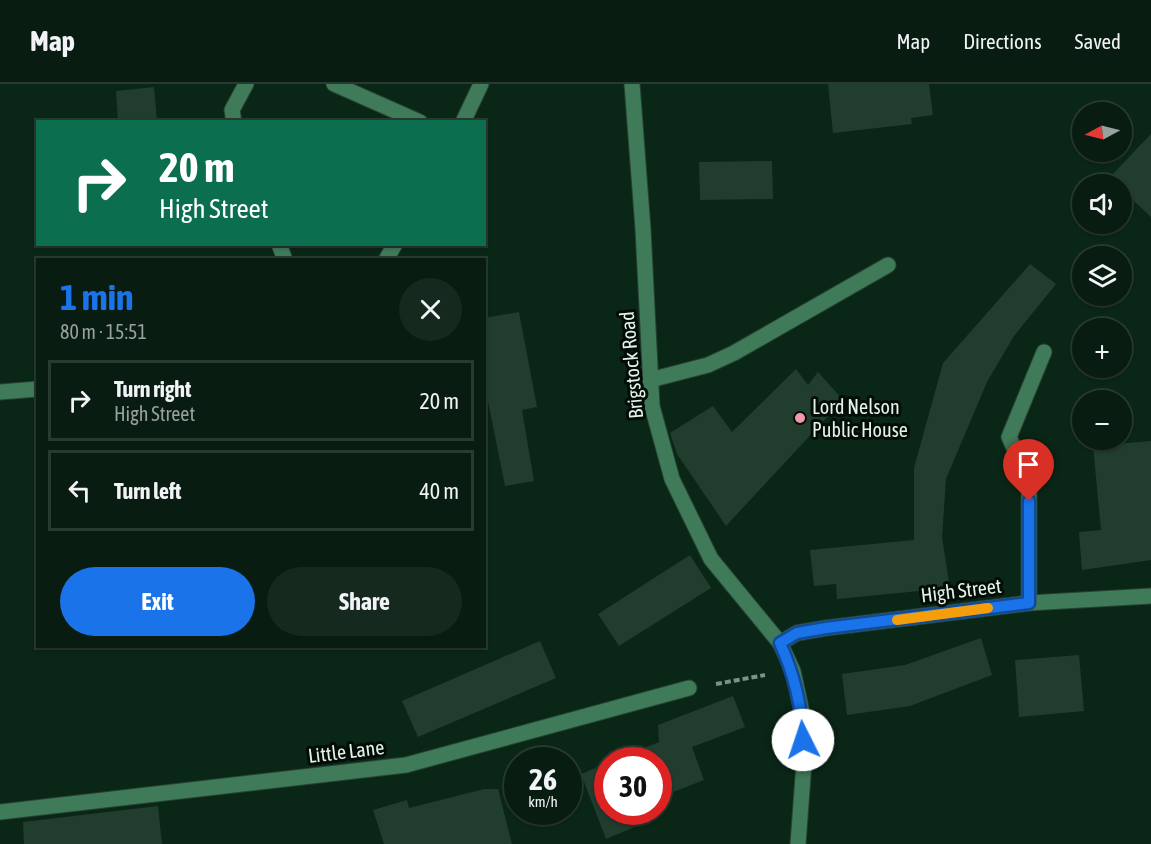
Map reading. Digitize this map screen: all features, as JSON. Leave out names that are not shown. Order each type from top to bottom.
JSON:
[{"type":"street","points":[[234,120],[232,110],[246,84]]},
{"type":"street","points":[[334,84],[415,120]]},
{"type":"street","points":[[464,120],[480,84]]},
{"type":"street","name":"Brigstock Road","points":[[632,84],[643,228],[652,406],[672,478],[711,559],[780,643],[793,671],[803,717],[804,763],[798,844]]},
{"type":"street","points":[[650,380],[708,365],[734,353],[888,265]]},
{"type":"street","points":[[1029,603],[1029,481],[1009,437],[1044,352]]},
{"type":"street","points":[[0,392],[36,389]]},
{"type":"street","name":"High Street","points":[[780,643],[797,633],[826,628],[1029,603],[1151,596]]},
{"type":"street","name":"Little Lane","points":[[0,812],[406,765],[689,688]]},
{"type":"path","points":[[689,688],[793,671]]},
{"type":"building","points":[[828,84],[929,84],[933,115],[911,118],[912,124],[833,133]]},
{"type":"building","points":[[154,87],[157,120],[118,120],[116,91]]},
{"type":"building","points":[[1151,134],[1151,217],[1132,199],[1132,174],[1113,174],[1124,162],[1132,162],[1132,154]]},
{"type":"building","points":[[772,161],[773,199],[700,200],[699,162]]},
{"type":"building","points":[[1030,264],[1056,284],[1014,336],[987,382],[946,479],[942,537],[950,588],[837,599],[836,584],[814,586],[810,550],[914,540],[914,468],[943,363]]},
{"type":"building","points":[[519,312],[537,407],[522,410],[534,481],[505,486],[486,391],[486,318]]},
{"type":"building","name":"Lord Nelson Public House","points":[[796,369],[808,385],[818,372],[843,400],[726,526],[677,454],[670,433],[713,406],[732,432]]},
{"type":"building","points":[[1151,441],[1151,560],[1082,570],[1079,532],[1101,530],[1093,450],[1132,450],[1132,443]]},
{"type":"building","points":[[690,555],[711,588],[619,646],[598,614]]},
{"type":"building","points":[[981,638],[992,675],[910,706],[847,715],[842,674],[905,665]]},
{"type":"building","points":[[540,641],[556,678],[418,737],[402,701]]},
{"type":"building","points":[[1079,655],[1084,711],[1019,717],[1015,660]]},
{"type":"building","points":[[733,696],[745,727],[692,747],[704,780],[672,793],[672,747],[647,747],[659,742],[658,725]]},
{"type":"building","points":[[594,769],[594,808],[582,777],[582,774]]},
{"type":"building","points":[[484,789],[498,789],[504,813],[504,825],[507,825],[512,844],[384,844],[373,810],[407,800],[409,808]]},
{"type":"building","points":[[158,806],[162,844],[24,844],[23,822]]},
{"type":"building","points":[[601,825],[640,825],[606,839]]},
{"type":"slow traffic","points":[[897,620],[988,608]]},
{"type":"place","name":"Lord Nelson Public House","points":[[800,418]]},
{"type":"route","points":[[803,740],[803,717],[793,671],[780,643],[797,633],[826,628],[1029,603],[1029,501]]}]
